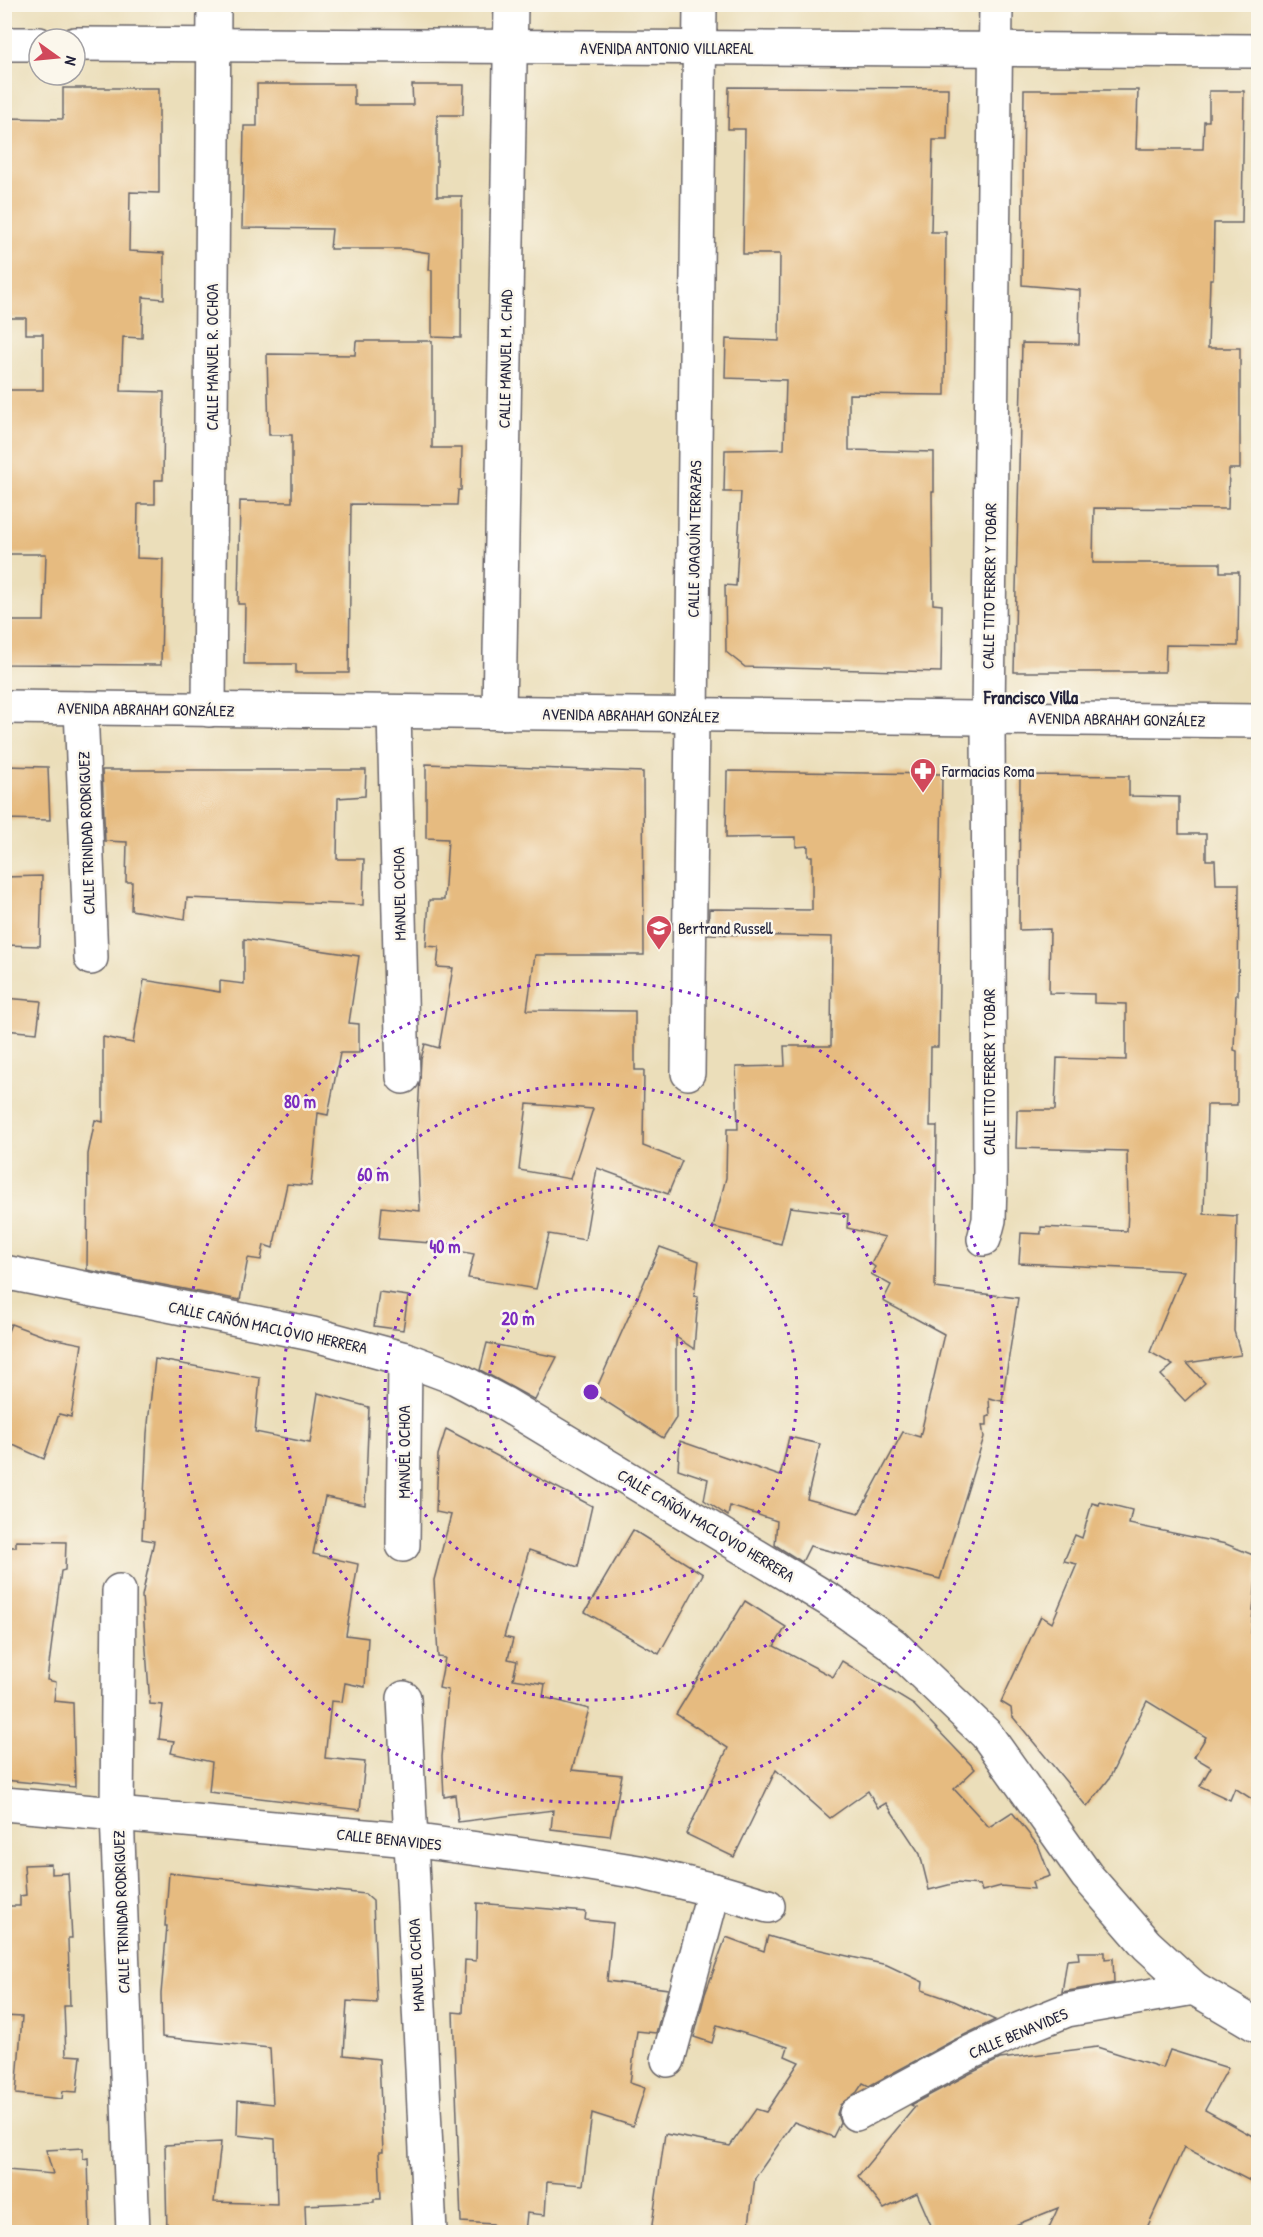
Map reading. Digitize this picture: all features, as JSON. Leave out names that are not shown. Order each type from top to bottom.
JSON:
[{"type":"street","name":"CALLE MANUEL R. OCHOA","points":[[209,710],[214,4]]},
{"type":"street","name":"CALLE MANUEL M. CHAD","points":[[499,713],[511,4]]},
{"type":"street","name":"CALLE JOAQUÍN TERRAZAS","points":[[688,1073],[700,4]]},
{"type":"street","name":"CALLE TITO FERRER Y TOBAR","points":[[984,1239],[989,1220],[990,1181],[988,718],[996,4]]},
{"type":"street","points":[[4,44],[27,44]]},
{"type":"street","name":"AVENIDA ANTONIO VILLAREAL","points":[[87,44],[1258,51]]},
{"type":"street","name":"AVENIDA ABRAHAM GONZÁLEZ","points":[[4,708],[1258,721]]},
{"type":"street","name":"CALLE TRINIDAD RODRIGUEZ","points":[[81,708],[91,958]]},
{"type":"street","name":"MANUEL OCHOA","points":[[394,712],[403,1077]]},
{"type":"street","name":"CALLE CAÑÓN MACLOVIO HERRERA","points":[[4,1272],[312,1334],[405,1359],[456,1378],[503,1403],[831,1601],[893,1645],[986,1734],[1087,1876],[1147,1945],[1194,1988],[1258,2026]]},
{"type":"street","name":"MANUEL OCHOA","points":[[403,1545],[405,1359]]},
{"type":"street","name":"CALLE TRINIDAD RODRIGUEZ","points":[[119,1591],[117,1813],[133,2232]]},
{"type":"street","name":"MANUEL OCHOA","points":[[404,1698],[430,2232]]},
{"type":"street","name":"CALLE BENAVIDES","points":[[4,1804],[410,1840],[570,1861],[639,1872],[768,1906]]},
{"type":"street","points":[[668,2060],[714,1890]]},
{"type":"street","name":"CALLE BENAVIDES","points":[[856,2114],[963,2056],[1067,2010],[1194,1988]]},
{"type":"building","points":[[257,84],[354,84],[354,105],[413,105],[412,85],[464,85],[463,115],[437,115],[437,196],[462,196],[461,338],[432,337],[430,253],[404,249],[330,249],[332,229],[242,228],[244,126],[257,126]]},
{"type":"building","points":[[729,87],[948,88],[947,140],[933,140],[931,232],[946,232],[945,395],[849,394],[849,450],[934,452],[933,604],[942,605],[941,672],[745,667],[726,652],[725,585],[736,586],[741,492],[724,492],[725,450],[784,449],[786,380],[725,378],[726,339],[779,341],[780,254],[743,254],[745,129],[728,129]]},
{"type":"building","points":[[63,88],[159,88],[159,193],[130,192],[129,251],[164,253],[164,299],[143,297],[142,338],[123,337],[121,391],[164,392],[163,480],[155,480],[155,504],[138,504],[137,558],[163,559],[161,665],[4,664],[4,621],[44,621],[46,554],[4,554],[4,390],[43,390],[43,334],[26,334],[26,318],[4,318],[4,118],[63,119]]},
{"type":"building","points":[[1024,90],[1138,90],[1136,149],[1203,149],[1204,121],[1209,121],[1209,91],[1244,91],[1242,223],[1214,223],[1213,279],[1210,279],[1208,348],[1240,348],[1240,469],[1229,469],[1228,509],[1094,508],[1093,563],[1220,563],[1220,572],[1239,572],[1238,646],[1166,645],[1165,672],[1014,672],[1022,343],[1079,344],[1080,290],[1022,285]]},
{"type":"building","points":[[356,341],[432,341],[432,448],[462,448],[461,490],[458,490],[457,505],[351,504],[349,673],[296,673],[296,664],[244,664],[245,604],[238,604],[240,501],[292,502],[292,435],[269,435],[267,354],[355,355]]},
{"type":"building","points":[[426,764],[643,772],[644,955],[535,955],[527,1010],[635,1011],[635,1070],[644,1070],[643,1146],[682,1161],[668,1194],[597,1168],[585,1240],[549,1234],[536,1289],[468,1278],[474,1254],[443,1248],[444,1244],[379,1239],[382,1207],[420,1211],[417,1133],[421,1059],[425,1044],[439,1048],[453,968],[437,967],[439,947],[426,946],[429,900],[444,900],[448,839],[426,838]],"holes":[[[527,1104],[593,1109],[570,1179],[519,1170]]]},
{"type":"building","points":[[4,766],[48,767],[50,820],[4,819]]},
{"type":"building","points":[[102,770],[366,770],[365,796],[338,798],[337,859],[364,859],[363,905],[187,898],[185,919],[131,910],[132,882],[126,882],[127,842],[105,841]]},
{"type":"building","points":[[727,771],[942,774],[938,1047],[931,1047],[930,1126],[937,1126],[935,1288],[1018,1298],[1002,1401],[989,1398],[990,1416],[987,1417],[987,1425],[982,1425],[984,1437],[940,1579],[810,1546],[802,1562],[775,1545],[777,1521],[730,1506],[728,1516],[704,1500],[708,1479],[678,1469],[680,1441],[780,1476],[789,1437],[820,1444],[807,1499],[859,1513],[903,1432],[920,1437],[944,1334],[883,1301],[891,1285],[871,1274],[875,1267],[871,1264],[885,1237],[847,1228],[848,1214],[790,1207],[781,1244],[713,1227],[726,1178],[727,1129],[738,1129],[736,1067],[785,1066],[784,1046],[831,1046],[832,937],[708,934],[709,909],[812,910],[812,856],[808,856],[808,846],[796,847],[796,837],[726,838]]},
{"type":"building","points":[[1020,775],[1129,776],[1129,796],[1179,797],[1179,834],[1206,834],[1206,860],[1215,860],[1216,884],[1239,884],[1238,995],[1236,995],[1234,1050],[1237,1051],[1237,1105],[1207,1105],[1204,1214],[1237,1216],[1234,1331],[1241,1355],[1187,1363],[1205,1383],[1185,1401],[1161,1375],[1173,1365],[1150,1352],[1184,1271],[1019,1263],[1021,1233],[1041,1234],[1041,1227],[1127,1231],[1128,1212],[1127,1151],[1016,1148],[1017,1110],[1055,1110],[1057,1058],[1126,1060],[1126,1004],[1094,1003],[1094,994],[1049,993],[1050,929],[1019,930]]},
{"type":"building","points":[[42,876],[40,946],[4,945],[4,877]]},
{"type":"building","points":[[244,939],[359,956],[349,1023],[359,1024],[359,1053],[340,1053],[328,1115],[318,1113],[311,1186],[287,1184],[273,1248],[264,1245],[261,1260],[248,1258],[240,1300],[87,1270],[88,1154],[95,1120],[103,1122],[103,1037],[133,1043],[144,980],[220,992],[220,981],[244,984]]},
{"type":"building","points":[[4,998],[41,1001],[37,1033],[4,1030]]},
{"type":"building","points":[[660,1247],[699,1261],[694,1296],[698,1297],[694,1349],[676,1337],[676,1418],[663,1438],[594,1394]]},
{"type":"building","points":[[379,1292],[408,1296],[403,1330],[374,1326]]},
{"type":"building","points":[[11,1324],[46,1337],[82,1344],[71,1417],[59,1414],[44,1459],[4,1441],[4,1341]]},
{"type":"building","points":[[487,1343],[557,1357],[535,1400],[480,1370]]},
{"type":"building","points":[[155,1359],[260,1378],[255,1432],[310,1443],[318,1393],[369,1407],[365,1505],[325,1497],[313,1554],[358,1564],[346,1635],[368,1638],[365,1687],[345,1683],[342,1702],[331,1701],[325,1758],[365,1762],[360,1810],[209,1792],[212,1762],[171,1753],[174,1741],[159,1739],[163,1705],[150,1704],[142,1596],[154,1541],[142,1539],[147,1433]]},
{"type":"building","points":[[446,1429],[592,1506],[578,1567],[529,1550],[504,1637],[513,1639],[508,1659],[517,1661],[513,1679],[545,1684],[543,1697],[589,1709],[572,1770],[622,1775],[610,1836],[551,1829],[553,1810],[458,1822],[455,1795],[444,1797],[442,1757],[448,1690],[439,1688],[445,1658],[438,1657],[434,1580],[451,1515],[436,1512],[438,1455]]},
{"type":"building","points":[[1100,1502],[1132,1510],[1129,1524],[1226,1544],[1258,1557],[1251,1633],[1258,1636],[1258,1803],[1235,1788],[1230,1800],[1200,1786],[1211,1767],[1194,1757],[1206,1737],[1147,1701],[1109,1779],[1087,1807],[1012,1716],[1011,1708],[1001,1702],[1041,1616],[1052,1623],[1077,1564],[1064,1561],[1075,1535],[1082,1538],[1092,1503],[1099,1505]]},
{"type":"building","points":[[633,1530],[703,1574],[659,1654],[585,1612]]},
{"type":"building","points":[[16,1541],[66,1542],[65,1570],[61,1571],[47,1680],[56,1682],[54,1701],[73,1703],[75,1787],[4,1780],[4,1547],[16,1547]]},
{"type":"building","points":[[745,1601],[786,1627],[774,1646],[833,1677],[842,1661],[914,1705],[975,1769],[954,1789],[989,1827],[1012,1812],[1039,1847],[1050,1876],[1032,1882],[1034,1889],[1001,1886],[982,1891],[980,1885],[956,1883],[929,1890],[920,1854],[886,1803],[878,1808],[868,1791],[830,1818],[776,1770],[734,1857],[686,1834],[728,1748],[676,1714]]},
{"type":"building","points":[[51,1864],[51,1874],[68,1873],[72,1938],[68,1938],[70,2006],[64,2006],[66,2055],[81,2056],[77,2092],[63,2091],[62,2099],[16,2094],[22,2017],[4,2016],[4,1906],[20,1906],[20,1896],[26,1895],[24,1865]]},
{"type":"building","points":[[169,1873],[365,1894],[373,1901],[377,2003],[347,2001],[344,2055],[379,2059],[383,2152],[379,2152],[381,2199],[374,2199],[374,2202],[305,2205],[306,2232],[167,2232],[165,2145],[221,2142],[214,2202],[277,2204],[275,2139],[237,2135],[238,2100],[273,2104],[270,2048],[162,2037],[161,1994]]},
{"type":"building","points":[[477,1903],[586,1912],[585,1920],[613,1923],[607,1981],[668,1989],[656,2033],[637,2031],[630,2083],[645,2088],[633,2126],[592,2113],[583,2185],[547,2182],[545,2215],[527,2213],[525,2232],[492,2232],[493,2224],[461,2222],[453,2012],[463,2013],[465,1960],[476,1961]]},
{"type":"building","points":[[768,1936],[887,1965],[923,1982],[922,1990],[954,2001],[995,2020],[869,2086],[863,2083],[857,2092],[840,2105],[837,2114],[840,2123],[833,2137],[794,2122],[755,2178],[748,2232],[651,2232],[665,2134],[730,2146],[756,2109],[766,2112],[799,2062],[785,2056],[788,2047],[717,2025],[712,2043],[694,2037],[705,1994],[726,1937],[764,1951]]},
{"type":"building","points":[[1078,1952],[1105,1952],[1105,1959],[1113,1958],[1114,1983],[1062,1992],[1067,1960],[1079,1959]]},
{"type":"building","points":[[1097,2047],[1163,2068],[1170,2050],[1228,2068],[1205,2110],[1258,2139],[1258,2185],[1184,2147],[1145,2232],[1047,2232],[1058,2208],[998,2232],[934,2232],[917,2193],[884,2209],[858,2176],[915,2107],[911,2105],[1000,2059]]},
{"type":"building","points":[[83,2148],[83,2159],[88,2158],[90,2232],[4,2232],[7,2170],[53,2174],[46,2150]]},
{"type":"place","name":"Farmacias Roma","points":[[923,794]]},
{"type":"place","name":"Bertrand Russell","points":[[659,951]]},
{"type":"district","name":"Francisco Villa","points":[[1031,697]]}]
